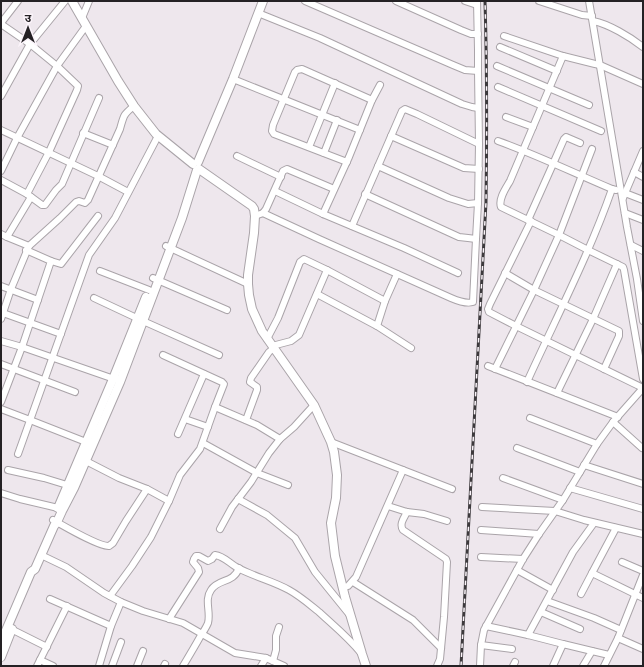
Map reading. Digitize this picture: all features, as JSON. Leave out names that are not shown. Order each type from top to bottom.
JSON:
[{"type":"street","points":[[18,1],[2,20],[57,66],[78,86],[29,195],[4,235],[51,261],[62,264],[98,216]]},
{"type":"street","points":[[2,92],[30,44],[65,1]]},
{"type":"street","points":[[72,1],[134,106],[158,136],[196,166],[252,206],[259,214],[451,298],[472,303],[474,297],[479,170],[478,34],[477,3],[465,1]]},
{"type":"street","points":[[82,18],[89,1]]},
{"type":"street","points":[[1,657],[31,572],[35,569],[116,380],[168,247],[182,218],[196,166],[233,79],[263,1]]},
{"type":"street","points":[[305,1],[465,70],[478,71]]},
{"type":"street","points":[[396,1],[461,30],[471,34],[478,34]]},
{"type":"street","points":[[539,1],[590,17],[612,28],[643,47]]},
{"type":"street","points":[[589,1],[590,17],[619,190],[623,199],[641,300],[643,321]]},
{"type":"street","points":[[258,13],[320,38],[462,104],[478,108]]},
{"type":"street","points":[[1,171],[17,138],[57,66],[86,26]]},
{"type":"street","points":[[504,36],[563,56],[598,65],[643,84]]},
{"type":"street","points":[[500,47],[557,71]]},
{"type":"street","points":[[563,56],[543,106],[499,203],[501,206],[529,221],[623,267],[643,379]]},
{"type":"street","points":[[497,66],[589,105]]},
{"type":"street","points":[[347,162],[272,132],[272,128],[295,72],[299,69],[372,100]]},
{"type":"street","points":[[233,79],[360,130]]},
{"type":"street","points":[[309,147],[335,83]]},
{"type":"street","points":[[323,214],[347,162],[372,100],[380,85]]},
{"type":"street","points":[[498,87],[601,131]]},
{"type":"street","points":[[1,180],[29,195],[42,205],[45,204],[62,184],[99,98]]},
{"type":"street","points":[[61,334],[30,322],[2,316],[27,248],[76,202],[79,201],[86,203],[120,129],[123,116],[134,106]]},
{"type":"street","points":[[352,226],[402,111],[405,109],[479,144]]},
{"type":"street","points":[[506,117],[533,127]]},
{"type":"street","points":[[324,153],[337,120]]},
{"type":"street","points":[[1,130],[71,162],[128,192]]},
{"type":"street","points":[[83,133],[112,145]]},
{"type":"street","points":[[18,454],[89,255],[115,218],[158,136]]},
{"type":"street","points":[[391,136],[464,168],[479,170]]},
{"type":"street","points":[[480,666],[482,633],[523,559],[613,422],[643,388],[488,311],[529,221],[564,138],[580,143]]},
{"type":"street","points":[[498,141],[643,200]]},
{"type":"street","points":[[495,369],[559,235],[592,149]]},
{"type":"street","points":[[527,382],[588,250],[605,209],[634,172],[643,151]]},
{"type":"street","points":[[237,156],[281,177]]},
{"type":"street","points":[[378,166],[454,200],[468,204],[478,203]]},
{"type":"street","points":[[334,189],[288,169],[283,171],[266,209],[259,214],[254,233],[248,284],[252,309],[262,332],[314,405],[331,442],[337,475],[336,498],[331,523],[335,556],[342,588],[366,666]]},
{"type":"street","points":[[634,172],[643,177]]},
{"type":"street","points":[[274,191],[458,273]]},
{"type":"street","points":[[365,194],[459,237],[476,238]]},
{"type":"street","points":[[625,213],[643,220]]},
{"type":"street","points":[[631,245],[643,251]]},
{"type":"street","points":[[168,247],[248,284]]},
{"type":"street","points":[[246,420],[257,390],[257,387],[250,382],[251,378],[269,352],[302,260],[306,260],[386,301]]},
{"type":"street","points":[[1,402],[51,261]]},
{"type":"street","points":[[557,393],[576,355],[617,264]]},
{"type":"street","points":[[271,344],[291,341],[299,335],[326,270]]},
{"type":"street","points":[[100,271],[149,290]]},
{"type":"street","points":[[377,326],[397,274]]},
{"type":"street","points":[[505,274],[534,290],[617,330],[619,332],[619,336],[604,369]]},
{"type":"street","points":[[140,319],[149,290],[156,279]]},
{"type":"street","points":[[156,279],[227,310]]},
{"type":"street","points":[[1,286],[38,300]]},
{"type":"street","points":[[317,294],[377,326],[411,348]]},
{"type":"street","points":[[94,298],[219,355]]},
{"type":"street","points":[[1,341],[22,346],[116,380]]},
{"type":"street","points":[[110,596],[151,537],[180,475],[197,455],[203,443],[224,384],[162,355]]},
{"type":"street","points":[[1,364],[75,392]]},
{"type":"street","points":[[488,366],[618,417]]},
{"type":"street","points":[[178,434],[204,374]]},
{"type":"street","points":[[55,523],[58,508],[67,485],[82,459],[86,442],[116,380]]},
{"type":"street","points":[[220,529],[232,507],[252,482],[267,456],[280,439],[294,427],[314,405]]},
{"type":"street","points":[[215,407],[257,425],[280,439]]},
{"type":"street","points":[[1,409],[86,442]]},
{"type":"street","points":[[530,418],[598,444]]},
{"type":"street","points":[[185,419],[208,427]]},
{"type":"street","points":[[613,422],[642,448]]},
{"type":"street","points":[[331,442],[452,489]]},
{"type":"street","points":[[203,443],[257,473],[288,485]]},
{"type":"street","points":[[517,448],[580,472]]},
{"type":"street","points":[[82,459],[119,478],[147,489],[169,501]]},
{"type":"street","points":[[584,465],[643,484]]},
{"type":"street","points":[[8,470],[67,485]]},
{"type":"street","points":[[342,588],[348,586],[356,577],[403,470]]},
{"type":"street","points":[[503,478],[563,500]]},
{"type":"street","points":[[570,488],[643,509]]},
{"type":"street","points":[[55,523],[103,546],[109,546],[113,543],[147,489]]},
{"type":"street","points":[[1,493],[58,508]]},
{"type":"street","points":[[238,499],[267,516],[295,538],[315,572],[350,615]]},
{"type":"street","points":[[388,506],[447,521]]},
{"type":"street","points":[[482,507],[555,511],[643,534]]},
{"type":"street","points":[[407,512],[401,528],[446,559],[447,562],[440,659],[437,666]]},
{"type":"street","points":[[528,635],[574,552],[594,522]]},
{"type":"street","points":[[581,594],[616,528]]},
{"type":"street","points":[[481,530],[539,534]]},
{"type":"street","points":[[41,555],[66,567],[121,602],[143,611],[183,622],[214,642],[235,653],[266,658],[284,666]]},
{"type":"street","points":[[169,619],[199,572],[193,561],[194,558],[199,556],[208,561],[212,560],[215,555],[217,555],[238,568],[290,590],[307,602],[336,627],[362,654]]},
{"type":"street","points":[[481,557],[523,559]]},
{"type":"street","points":[[622,562],[643,571]]},
{"type":"street","points":[[183,666],[207,625],[207,597],[209,592],[217,584],[235,576],[238,568]]},
{"type":"street","points":[[517,570],[553,590]]},
{"type":"street","points":[[592,573],[643,598]]},
{"type":"street","points":[[604,666],[618,638],[643,575]]},
{"type":"street","points":[[353,582],[414,620],[441,648]]},
{"type":"street","points":[[50,598],[111,626]]},
{"type":"street","points":[[547,601],[594,618],[621,630]]},
{"type":"street","points":[[99,666],[111,626],[121,602]]},
{"type":"street","points":[[53,666],[38,663],[67,606]]},
{"type":"street","points":[[541,612],[580,629]]},
{"type":"street","points":[[486,626],[609,655]]},
{"type":"street","points":[[272,661],[276,650],[276,636],[279,627]]},
{"type":"street","points":[[1,642],[10,628]]},
{"type":"street","points":[[10,628],[46,647]]},
{"type":"street","points":[[618,638],[643,648]]},
{"type":"street","points":[[112,666],[121,642]]},
{"type":"street","points":[[553,666],[563,644]]},
{"type":"street","points":[[481,645],[512,649]]},
{"type":"street","points":[[137,666],[143,651]]},
{"type":"street","points":[[583,666],[592,651]]},
{"type":"street","points":[[261,666],[266,658]]},
{"type":"railway","points":[[461,666],[486,202],[487,102],[485,1]]}]
